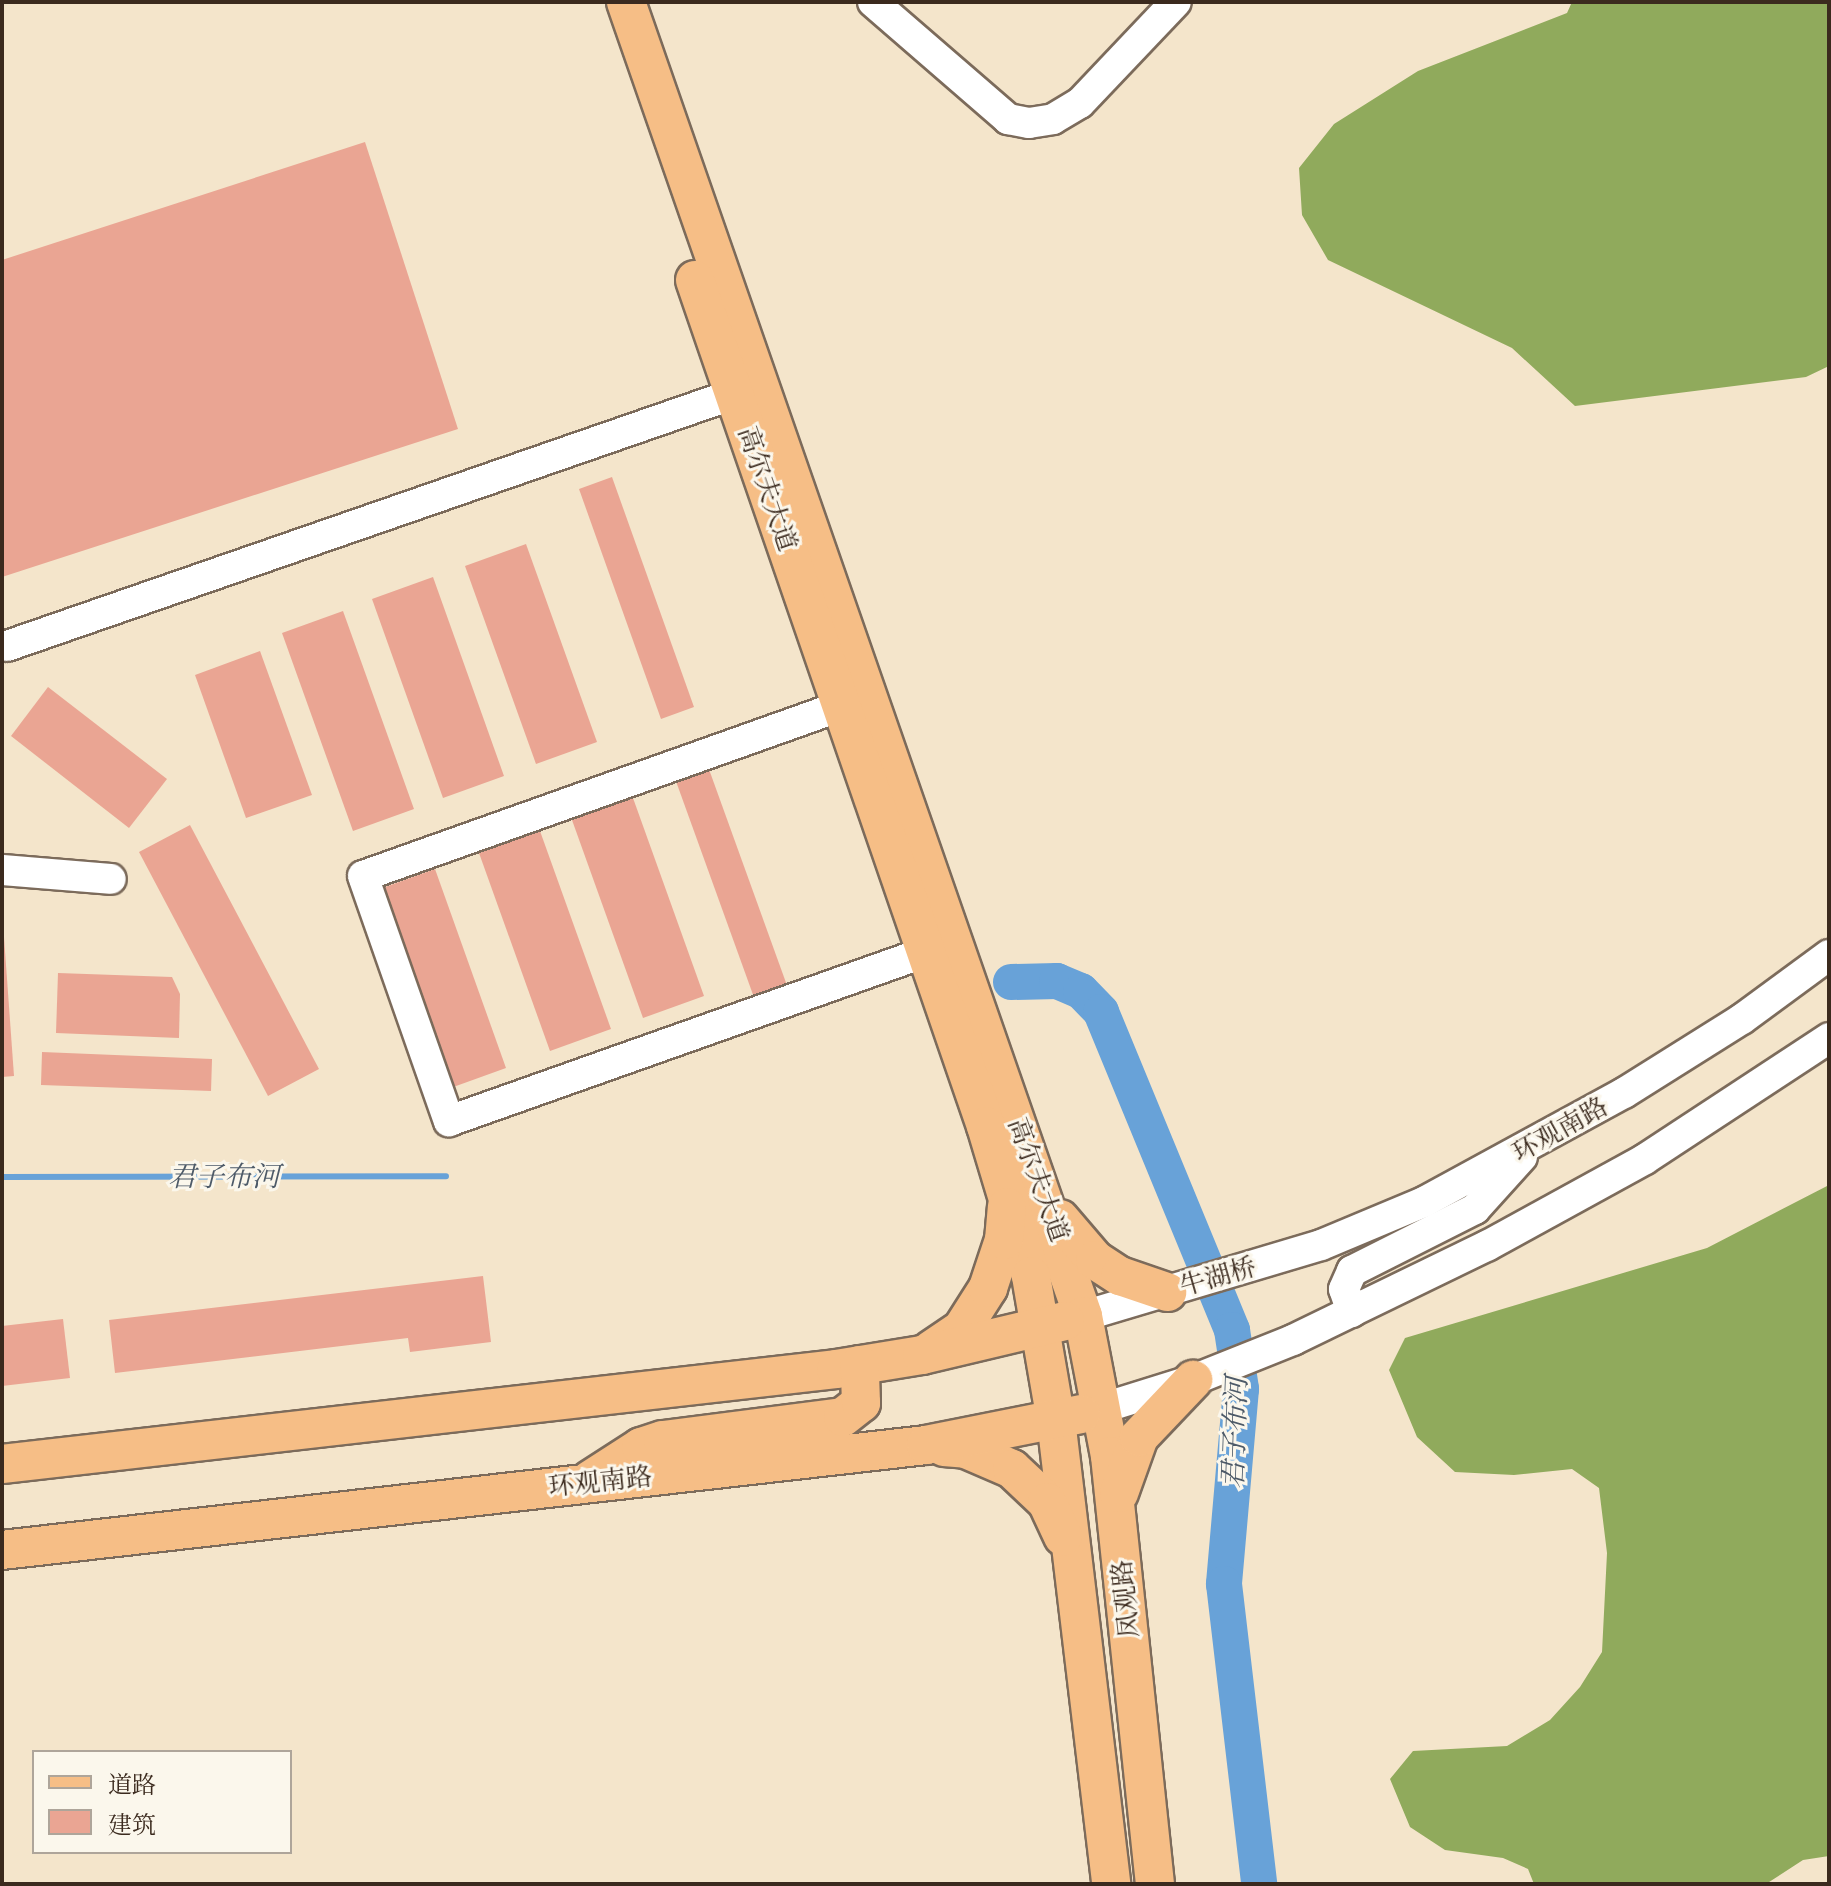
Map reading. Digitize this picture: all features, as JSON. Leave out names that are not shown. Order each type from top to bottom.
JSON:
[{"type":"main road","name":"高尔夫大道","points":[[599,2],[841,706],[975,1050],[1021,1181],[1083,1316]]},
{"type":"main road","name":"高尔夫大道","points":[[626,2],[941,965]]},
{"type":"main road","name":"高尔夫大道","points":[[1021,1181],[1042,1327]]},
{"type":"main road","points":[[922,1355],[962,1329],[988,1288],[1021,1181],[1052,1208],[1095,1260],[1130,1280],[1167,1292]]},
{"type":"main road","points":[[2,1464],[860,1365],[922,1355],[1083,1316]]},
{"type":"main road","name":"凤观路","points":[[1083,1316],[1103,1408],[1117,1516],[1155,1884]]},
{"type":"main road","name":"凤观路","points":[[1042,1327],[1056,1420],[1111,1884]]},
{"type":"main road","points":[[584,1484],[641,1447],[663,1440],[854,1412],[864,1392],[860,1365]]},
{"type":"main road","points":[[1117,1516],[1120,1485],[1139,1437],[1193,1380]]},
{"type":"main road","name":"环观南路","points":[[2,1550],[926,1445],[1103,1408]]},
{"type":"main road","points":[[926,1445],[990,1458],[1031,1484],[1058,1524],[1073,1571]]},
{"type":"street","points":[[873,2],[1008,119],[1029,123],[1053,119],[1080,103],[1176,2]]},
{"type":"street","points":[[7,646],[734,394]]},
{"type":"street","points":[[841,706],[363,876],[449,1121],[941,965]]},
{"type":"street","points":[[2,870],[111,879]]},
{"type":"street","name":"环观南路","points":[[1268,1263],[1375,1225],[1531,1147],[1685,1056],[1829,955]]},
{"type":"street","points":[[1193,1380],[1293,1340],[1352,1312],[1645,1159],[1829,1038]]},
{"type":"street","points":[[1352,1312],[1344,1289],[1352,1271],[1475,1209],[1531,1147]]},
{"type":"street","name":"牛湖桥","points":[[1167,1292],[1268,1263]]},
{"type":"street","points":[[1083,1316],[1167,1292]]},
{"type":"street","name":"环观南路","points":[[1103,1408],[1193,1380]]},
{"type":"green space","points":[[1572,2],[1829,2],[1829,366],[1806,377],[1575,406],[1512,348],[1328,260],[1302,215],[1299,168],[1334,124],[1418,71],[1567,13]]},
{"type":"green space","points":[[1829,1185],[1829,1856],[1803,1860],[1766,1884],[1534,1884],[1528,1869],[1503,1858],[1445,1850],[1410,1827],[1390,1779],[1413,1751],[1507,1746],[1550,1720],[1580,1687],[1602,1652],[1607,1553],[1599,1488],[1572,1469],[1514,1475],[1455,1472],[1417,1437],[1389,1370],[1405,1338],[1707,1248]]},
{"type":"building","points":[[365,142],[458,429],[2,577],[2,260]]},
{"type":"building","points":[[612,477],[694,707],[661,719],[579,489]]},
{"type":"building","points":[[526,544],[597,742],[536,764],[465,566]]},
{"type":"building","points":[[433,577],[504,776],[443,798],[372,599]]},
{"type":"building","points":[[343,611],[414,809],[353,831],[282,633]]},
{"type":"building","points":[[260,651],[312,795],[246,818],[195,675]]},
{"type":"building","points":[[48,687],[167,779],[129,828],[11,736]]},
{"type":"building","points":[[706,761],[789,991],[756,1003],[673,773]]},
{"type":"building","points":[[633,798],[704,996],[643,1018],[572,820]]},
{"type":"building","points":[[190,825],[319,1069],[268,1096],[139,852]]},
{"type":"building","points":[[540,831],[611,1029],[550,1051],[479,853]]},
{"type":"building","points":[[435,869],[506,1068],[445,1090],[374,891]]},
{"type":"building","points":[[2,938],[14,1076],[2,1077]]},
{"type":"building","points":[[58,973],[172,977],[180,994],[179,1038],[56,1033]]},
{"type":"building","points":[[42,1052],[212,1059],[211,1091],[41,1085]]},
{"type":"building","points":[[483,1276],[491,1342],[410,1352],[408,1338],[115,1373],[109,1320]]},
{"type":"building","points":[[63,1319],[70,1378],[2,1386],[2,1326]]},
{"type":"waterway","name":"君子布河","points":[[1011,982],[1057,981],[1081,991],[1101,1012],[1232,1330],[1241,1389],[1224,1584],[1259,1884]]},
{"type":"waterway","name":"君子布河","points":[[2,1177],[446,1176]]}]
